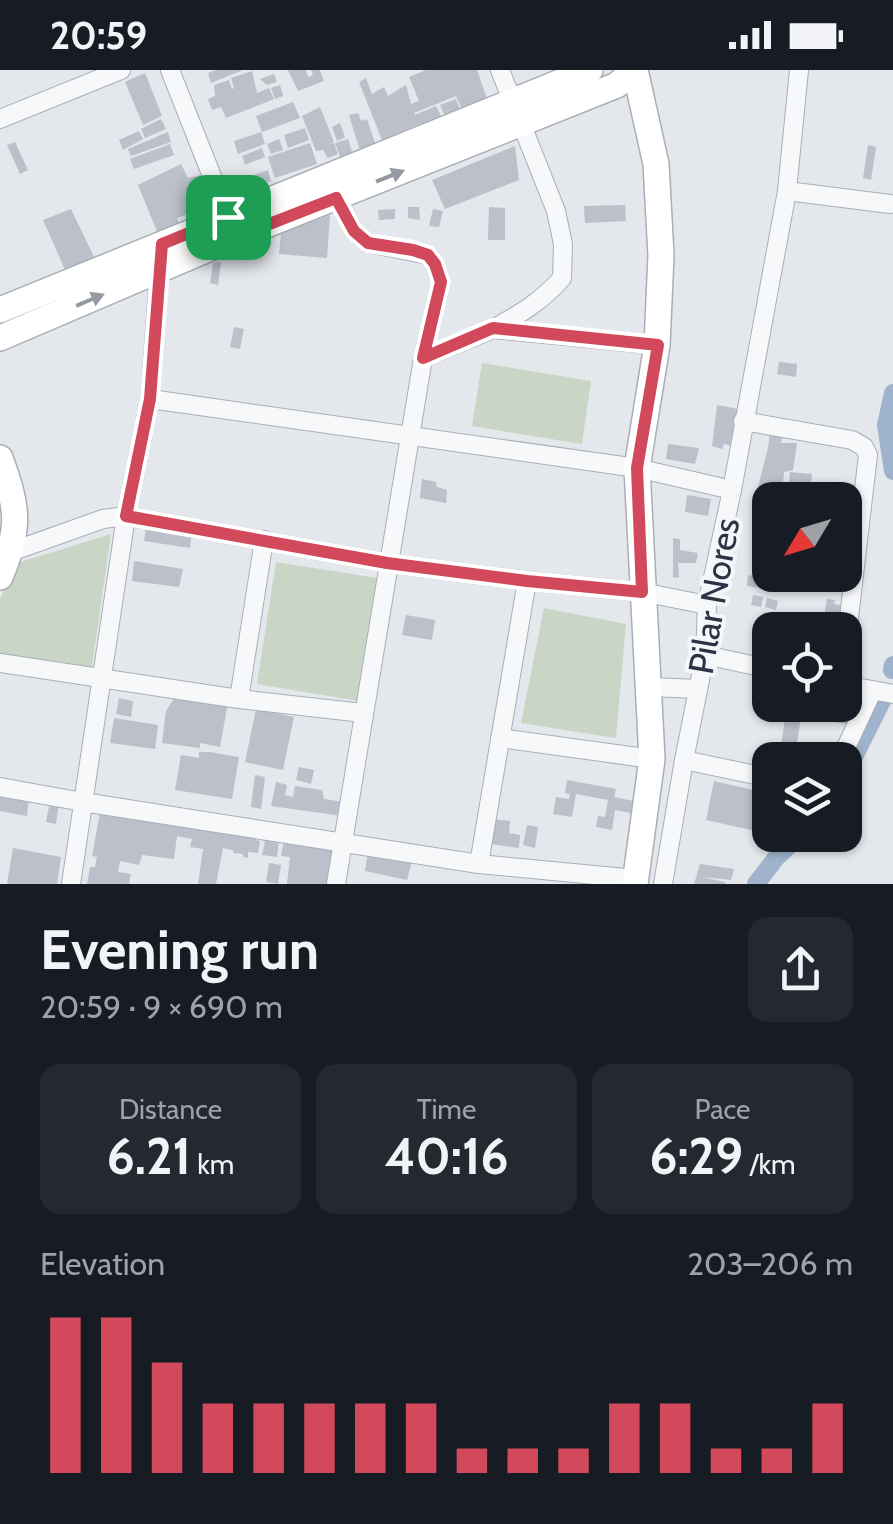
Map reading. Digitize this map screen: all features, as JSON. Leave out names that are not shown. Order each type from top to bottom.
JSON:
[{"type":"street","points":[[0,119],[121,70]]},
{"type":"street","points":[[170,70],[232,227]]},
{"type":"street","points":[[423,358],[529,310],[562,278],[563,244],[556,212],[500,70]]},
{"type":"street","points":[[516,113],[590,70]]},
{"type":"street","points":[[0,310],[162,244],[232,227],[516,113],[617,85],[635,70],[656,164],[660,254],[658,345],[637,468],[652,759],[636,882],[479,864],[0,787]]},
{"type":"street","name":"Pilar Nores","points":[[663,884],[705,655],[708,605],[787,191],[799,70]]},
{"type":"street","points":[[332,188],[354,231],[368,243],[428,255],[441,282],[423,358],[387,563],[336,884]]},
{"type":"street","points":[[787,191],[890,204]]},
{"type":"street","points":[[0,338],[160,271],[232,227]]},
{"type":"street","points":[[71,884],[126,516],[150,399],[162,244]]},
{"type":"street","points":[[493,328],[658,345]]},
{"type":"street","points":[[150,399],[637,468],[732,490]]},
{"type":"street","points":[[743,421],[852,440],[864,447],[868,455],[850,612]]},
{"type":"street","points":[[0,458],[16,514],[0,577]]},
{"type":"street","points":[[5,554],[103,518],[126,516],[387,563],[642,592],[708,605]]},
{"type":"street","points":[[239,699],[264,540]]},
{"type":"street","points":[[479,864],[527,581]]},
{"type":"street","points":[[705,655],[752,665]]},
{"type":"street","points":[[0,663],[239,699],[363,713]]},
{"type":"street","points":[[650,687],[698,689]]},
{"type":"street","points":[[862,689],[893,694]]},
{"type":"street","points":[[848,742],[872,692]]},
{"type":"street","points":[[500,738],[652,759]]},
{"type":"street","points":[[684,760],[752,774]]},
{"type":"green space","points":[[482,363],[591,381],[582,444],[472,426]]},
{"type":"green space","points":[[111,534],[92,667],[0,654],[0,599],[17,563]]},
{"type":"green space","points":[[276,562],[383,579],[364,702],[257,684]]},
{"type":"green space","points":[[544,608],[626,624],[616,738],[521,723]]},
{"type":"building","points":[[243,70],[211,83],[208,73]]},
{"type":"building","points":[[288,70],[306,70],[308,77],[313,75],[311,70],[320,70],[324,81],[298,91]]},
{"type":"building","points":[[426,70],[477,70],[487,99],[462,109],[456,96],[414,113],[436,106],[442,118],[382,140],[359,82],[366,78],[372,94],[384,87],[388,96],[406,85],[411,104],[419,101],[409,77]]},
{"type":"building","points":[[252,71],[257,93],[269,88],[274,99],[226,118],[221,107],[212,110],[208,99],[215,96],[214,85],[229,80],[232,89],[231,78]]},
{"type":"building","points":[[145,73],[162,116],[143,125],[125,82]]},
{"type":"building","points":[[274,74],[277,82],[267,85],[260,79]]},
{"type":"building","points":[[280,85],[283,96],[275,99],[271,88]]},
{"type":"building","points":[[456,99],[460,109],[445,116],[440,105]]},
{"type":"building","points":[[293,102],[300,118],[262,132],[256,116]]},
{"type":"building","points":[[320,107],[334,142],[326,145],[334,143],[338,154],[328,158],[323,150],[316,151],[302,116]]},
{"type":"building","points":[[358,113],[361,121],[367,119],[377,149],[361,154],[349,115]]},
{"type":"building","points":[[161,119],[166,129],[145,138],[141,129]]},
{"type":"building","points":[[340,123],[345,137],[337,141],[332,127]]},
{"type":"building","points":[[305,128],[309,140],[288,148],[284,135]]},
{"type":"building","points":[[139,131],[143,139],[123,150],[119,140]]},
{"type":"building","points":[[168,132],[171,142],[131,156],[128,149]]},
{"type":"building","points":[[261,132],[265,144],[238,154],[234,141]]},
{"type":"building","points":[[279,139],[283,150],[271,154],[267,144]]},
{"type":"building","points":[[348,139],[353,155],[341,159],[335,143]]},
{"type":"building","points":[[15,142],[28,170],[20,174],[7,145]]},
{"type":"building","points":[[310,143],[317,164],[275,178],[268,157]]},
{"type":"building","points":[[170,144],[174,155],[134,169],[130,159]]},
{"type":"building","points":[[868,145],[876,147],[871,180],[863,178]]},
{"type":"building","points":[[515,146],[519,180],[445,209],[432,180]]},
{"type":"building","points":[[262,148],[265,157],[245,165],[242,156]]},
{"type":"building","points":[[181,164],[188,178],[200,175],[204,185],[193,190],[199,210],[177,218],[179,224],[158,234],[138,185]]},
{"type":"building","points":[[268,170],[271,181],[251,188],[248,177]]},
{"type":"building","points":[[625,205],[626,221],[585,223],[584,206]]},
{"type":"building","points":[[408,207],[419,207],[420,220],[408,218]]},
{"type":"building","points":[[489,207],[505,208],[505,240],[488,240]]},
{"type":"building","points":[[71,209],[95,259],[66,272],[43,220]]},
{"type":"building","points":[[395,209],[395,219],[379,220],[378,210]]},
{"type":"building","points":[[433,209],[443,211],[439,227],[429,226]]},
{"type":"building","points":[[330,215],[327,258],[279,254],[281,233]]},
{"type":"building","points":[[221,262],[218,285],[210,283],[213,263]]},
{"type":"building","points":[[234,327],[244,329],[240,349],[230,347]]},
{"type":"building","points":[[779,362],[797,364],[796,377],[777,374]]},
{"type":"building","points":[[717,405],[739,409],[731,446],[724,444],[722,449],[712,446]]},
{"type":"building","points":[[770,432],[783,434],[781,443],[797,443],[793,470],[784,472],[783,482],[759,482]]},
{"type":"building","points":[[668,444],[699,448],[695,464],[666,459]]},
{"type":"building","points":[[790,472],[812,474],[811,482],[789,482]]},
{"type":"building","points":[[422,479],[447,490],[446,503],[420,498]]},
{"type":"building","points":[[687,495],[711,499],[708,516],[685,512]]},
{"type":"building","points":[[147,520],[192,529],[190,548],[144,541]]},
{"type":"building","points":[[673,538],[680,539],[680,550],[698,553],[696,563],[678,563],[679,578],[673,577]]},
{"type":"building","points":[[134,561],[183,569],[179,587],[132,581]]},
{"type":"building","points":[[753,595],[763,597],[761,607],[751,605]]},
{"type":"building","points":[[767,598],[778,601],[776,610],[765,607]]},
{"type":"building","points":[[827,599],[841,605],[840,612],[825,612]]},
{"type":"building","points":[[406,615],[435,620],[432,640],[402,635]]},
{"type":"building","points":[[178,692],[228,702],[220,747],[162,743],[166,711]]},
{"type":"building","points":[[119,698],[133,701],[131,717],[116,714]]},
{"type":"building","points":[[256,709],[294,717],[283,770],[245,762]]},
{"type":"building","points":[[114,718],[158,725],[155,749],[110,743]]},
{"type":"building","points":[[785,722],[800,722],[797,742],[782,742]]},
{"type":"building","points":[[199,752],[239,757],[232,799],[175,790],[181,755],[199,758]]},
{"type":"building","points":[[299,767],[314,770],[311,784],[296,780]]},
{"type":"building","points":[[255,775],[265,777],[261,809],[251,807]]},
{"type":"building","points":[[567,780],[616,789],[614,797],[633,801],[631,813],[615,810],[612,830],[596,827],[598,816],[605,817],[608,800],[576,794],[572,817],[553,814],[556,797],[569,799],[570,794],[565,793]]},
{"type":"building","points":[[714,781],[752,790],[752,830],[706,820]]},
{"type":"building","points":[[276,782],[287,785],[285,795],[293,797],[295,786],[322,790],[324,799],[344,802],[342,816],[271,806]]},
{"type":"building","points":[[0,792],[29,797],[27,816],[0,811]]},
{"type":"building","points":[[50,801],[59,803],[56,824],[46,822]]},
{"type":"building","points":[[101,807],[257,833],[258,853],[248,852],[248,858],[223,848],[216,884],[198,884],[203,849],[190,847],[192,839],[177,836],[174,859],[142,855],[139,865],[120,861],[118,872],[131,874],[129,884],[87,884],[90,867],[95,867],[97,857],[92,856]]},
{"type":"building","points":[[493,819],[510,821],[509,833],[520,835],[519,848],[490,844]]},
{"type":"building","points":[[527,825],[538,827],[535,848],[523,845]]},
{"type":"building","points":[[262,834],[279,840],[277,857],[262,855]]},
{"type":"building","points":[[285,835],[334,844],[335,884],[287,884],[290,857],[281,856]]},
{"type":"building","points":[[13,848],[61,857],[57,884],[7,884]]},
{"type":"building","points":[[368,852],[412,861],[407,880],[365,871]]},
{"type":"building","points":[[269,863],[281,865],[278,884],[266,882]]},
{"type":"building","points":[[700,864],[734,869],[731,880],[702,877],[725,884],[694,884]]},
{"type":"waterway","points":[[893,393],[886,425],[893,471]]},
{"type":"waterway","points":[[892,670],[893,665]]},
{"type":"waterway","points":[[862,742],[882,701]]},
{"type":"waterway","points":[[756,884],[782,852]]},
{"type":"route","points":[[336,198],[354,231],[368,243],[428,255],[441,282],[423,358],[493,328],[658,345],[637,468],[642,592],[387,563],[126,516],[150,399],[162,244],[228,217],[236,237],[336,198]]}]
